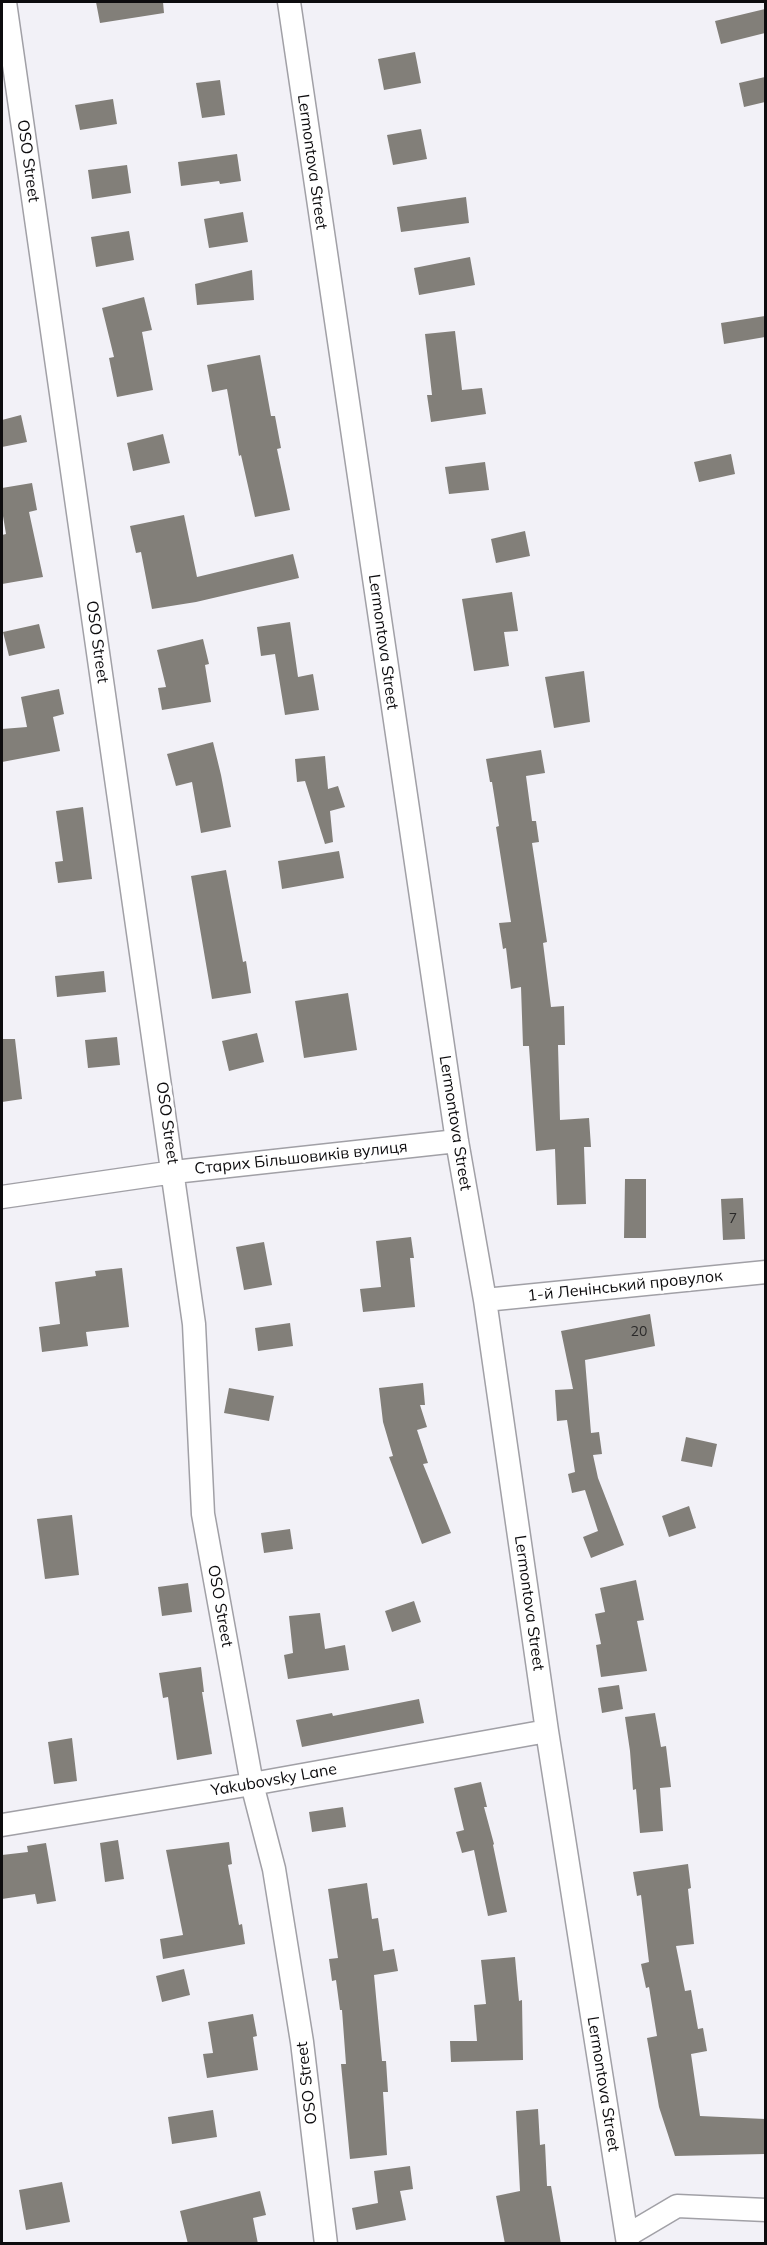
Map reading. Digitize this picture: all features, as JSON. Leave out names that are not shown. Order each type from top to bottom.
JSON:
[{"type":"street","name":"OSO Street","points":[[5,2],[194,1324],[203,1514],[252,1784],[274,1869],[303,2042],[326,2244]]},
{"type":"street","name":"Lermontova Street","points":[[289,2],[457,1142],[485,1300],[547,1731],[628,2239]]},
{"type":"street","name":"Старих Більшовиків вулиця","points":[[2,1197],[174,1172],[457,1142]]},
{"type":"street","name":"1-й Ленінський провулок","points":[[485,1300],[765,1272]]},
{"type":"street","name":"Yakubovsky Lane","points":[[2,1825],[252,1784],[547,1731]]},
{"type":"street","points":[[628,2239],[677,2206],[765,2210]]},
{"type":"building","points":[[96,2],[163,2],[164,13],[100,23]]},
{"type":"building","points":[[765,9],[765,33],[721,44],[715,21]]},
{"type":"building","points":[[415,52],[421,83],[384,90],[378,59]]},
{"type":"building","points":[[765,77],[765,102],[744,107],[739,83]]},
{"type":"building","points":[[220,80],[225,115],[202,118],[196,83]]},
{"type":"building","points":[[113,99],[117,124],[80,130],[75,105]]},
{"type":"building","points":[[421,129],[427,159],[393,165],[387,135]]},
{"type":"building","points":[[237,154],[241,181],[220,184],[219,181],[181,186],[178,162]]},
{"type":"building","points":[[127,165],[131,193],[92,199],[88,170]]},
{"type":"building","points":[[466,197],[469,223],[401,232],[397,207]]},
{"type":"building","points":[[243,212],[248,242],[209,248],[204,219]]},
{"type":"building","points":[[129,231],[134,260],[96,267],[91,237]]},
{"type":"building","points":[[470,257],[475,285],[419,295],[414,268]]},
{"type":"building","points":[[252,270],[254,300],[197,305],[195,284]]},
{"type":"building","points":[[144,297],[152,330],[142,332],[153,390],[117,397],[109,358],[114,357],[102,308]]},
{"type":"building","points":[[765,316],[765,337],[724,344],[721,323]]},
{"type":"building","points":[[455,331],[462,390],[482,388],[486,414],[431,422],[427,395],[432,395],[425,334]]},
{"type":"building","points":[[260,355],[271,416],[275,416],[281,448],[277,449],[290,510],[255,517],[241,455],[239,456],[227,389],[212,392],[207,365]]},
{"type":"building","points":[[21,415],[27,442],[2,447],[2,420]]},
{"type":"building","points":[[163,434],[170,463],[133,471],[127,443]]},
{"type":"building","points":[[731,454],[735,474],[699,482],[694,462]]},
{"type":"building","points":[[485,462],[489,490],[449,494],[445,467]]},
{"type":"building","points":[[32,483],[37,510],[29,512],[43,577],[2,584],[2,535],[6,534],[2,510],[2,488]]},
{"type":"building","points":[[184,515],[197,577],[293,554],[299,578],[196,602],[152,609],[141,552],[136,553],[130,526]]},
{"type":"building","points":[[525,531],[530,556],[496,563],[491,539]]},
{"type":"building","points":[[512,592],[518,631],[504,632],[509,666],[474,671],[462,599]]},
{"type":"building","points":[[290,622],[298,677],[313,674],[319,710],[285,715],[275,654],[261,656],[257,627]]},
{"type":"building","points":[[39,624],[45,648],[9,656],[3,632]]},
{"type":"building","points":[[203,639],[209,664],[205,665],[211,702],[162,710],[158,688],[166,687],[157,650]]},
{"type":"building","points":[[584,671],[590,722],[554,728],[545,677]]},
{"type":"building","points":[[59,689],[64,714],[53,717],[60,751],[2,762],[2,729],[27,727],[21,697]]},
{"type":"building","points":[[213,742],[231,827],[201,833],[192,782],[176,786],[167,754]]},
{"type":"building","points":[[541,750],[545,773],[526,776],[532,821],[536,821],[539,842],[532,843],[547,942],[543,943],[551,1007],[564,1006],[565,1045],[558,1045],[560,1120],[589,1118],[591,1147],[584,1147],[586,1204],[557,1205],[555,1149],[536,1151],[529,1046],[523,1046],[521,987],[511,989],[506,948],[503,949],[499,923],[511,922],[496,827],[499,826],[486,759]]},
{"type":"building","points":[[325,756],[328,789],[338,786],[345,807],[330,811],[333,842],[325,844],[305,781],[297,782],[295,759]]},
{"type":"building","points":[[83,807],[92,879],[58,883],[55,862],[63,861],[56,811]]},
{"type":"building","points":[[339,851],[344,878],[282,889],[278,861]]},
{"type":"building","points":[[226,870],[251,993],[212,999],[191,876]]},
{"type":"building","points":[[104,971],[106,992],[57,997],[55,976]]},
{"type":"building","points":[[348,993],[357,1050],[304,1058],[295,1001]]},
{"type":"building","points":[[257,1033],[264,1062],[229,1071],[222,1041]]},
{"type":"building","points":[[117,1037],[120,1065],[88,1068],[85,1040]]},
{"type":"building","points":[[2,1039],[15,1039],[22,1099],[2,1102]]},
{"type":"building","points":[[625,1179],[646,1179],[646,1238],[624,1238]]},
{"type":"building","points":[[743,1198],[745,1239],[723,1240],[721,1199]]},
{"type":"building","points":[[411,1237],[414,1258],[410,1258],[415,1307],[363,1312],[360,1289],[381,1287],[376,1241]]},
{"type":"building","points":[[264,1242],[272,1285],[244,1290],[236,1247]]},
{"type":"building","points":[[122,1268],[129,1327],[86,1332],[88,1346],[42,1352],[39,1327],[60,1324],[55,1282],[96,1276],[95,1271]]},
{"type":"building","points":[[650,1314],[655,1346],[585,1360],[591,1433],[599,1432],[602,1454],[593,1455],[598,1478],[624,1545],[591,1558],[583,1537],[598,1531],[585,1490],[572,1493],[568,1474],[575,1472],[567,1420],[557,1421],[555,1390],[573,1389],[561,1331]]},
{"type":"building","points":[[290,1323],[293,1346],[258,1351],[255,1328]]},
{"type":"building","points":[[423,1383],[425,1405],[420,1405],[427,1427],[417,1430],[428,1463],[423,1464],[451,1533],[422,1544],[389,1457],[393,1456],[383,1422],[379,1388]]},
{"type":"building","points":[[229,1388],[274,1396],[269,1421],[224,1413]]},
{"type":"building","points":[[686,1437],[717,1444],[712,1467],[681,1461]]},
{"type":"building","points":[[689,1506],[696,1528],[669,1537],[662,1516]]},
{"type":"building","points":[[72,1515],[79,1575],[45,1579],[37,1519]]},
{"type":"building","points":[[290,1529],[293,1549],[264,1553],[261,1533]]},
{"type":"building","points":[[636,1580],[644,1620],[637,1621],[647,1671],[601,1677],[596,1645],[601,1644],[595,1614],[605,1612],[600,1588]]},
{"type":"building","points":[[188,1583],[192,1612],[162,1616],[158,1587]]},
{"type":"building","points":[[414,1601],[421,1622],[392,1632],[385,1611]]},
{"type":"building","points":[[320,1613],[325,1649],[345,1645],[349,1670],[288,1679],[284,1655],[293,1653],[289,1616]]},
{"type":"building","points":[[201,1667],[204,1692],[202,1692],[212,1754],[177,1760],[168,1697],[163,1698],[159,1673]]},
{"type":"building","points":[[619,1685],[623,1709],[602,1713],[598,1688]]},
{"type":"building","points":[[419,1699],[424,1723],[302,1747],[296,1720],[332,1713],[333,1716]]},
{"type":"building","points":[[655,1713],[661,1747],[666,1746],[671,1787],[660,1788],[663,1831],[640,1833],[625,1717]]},
{"type":"building","points":[[72,1738],[77,1781],[54,1784],[48,1742]]},
{"type":"building","points":[[481,1782],[487,1807],[484,1807],[494,1844],[507,1912],[488,1916],[474,1850],[462,1853],[456,1832],[464,1830],[454,1788]]},
{"type":"building","points":[[343,1807],[346,1827],[312,1832],[309,1812]]},
{"type":"building","points":[[118,1840],[124,1879],[105,1882],[100,1843]]},
{"type":"building","points":[[229,1842],[232,1864],[228,1865],[239,1925],[242,1924],[245,1944],[163,1959],[160,1939],[183,1935],[166,1850]]},
{"type":"building","points":[[46,1843],[56,1901],[37,1904],[35,1894],[2,1899],[2,1855],[28,1852],[27,1846]]},
{"type":"building","points":[[688,1864],[691,1888],[688,1889],[694,1944],[676,1946],[685,1991],[691,1990],[698,2029],[703,2028],[707,2051],[691,2054],[700,2116],[765,2119],[765,2154],[675,2156],[659,2107],[647,2038],[657,2036],[649,1987],[646,1988],[641,1964],[649,1962],[641,1895],[637,1896],[633,1872]]},
{"type":"building","points":[[367,1883],[372,1919],[378,1918],[383,1951],[394,1949],[398,1971],[374,1975],[382,2061],[386,2061],[388,2092],[383,2092],[387,2155],[350,2159],[341,2064],[346,2064],[342,2010],[340,2010],[336,1980],[332,1981],[329,1959],[338,1958],[328,1889]]},
{"type":"building","points":[[515,1957],[519,2001],[522,2000],[523,2060],[451,2062],[450,2041],[477,2041],[474,2005],[486,2004],[481,1960]]},
{"type":"building","points":[[184,1969],[190,1995],[162,2002],[156,1976]]},
{"type":"building","points":[[253,2014],[257,2036],[253,2037],[258,2070],[207,2078],[203,2054],[213,2053],[208,2022]]},
{"type":"building","points":[[538,2109],[540,2145],[545,2144],[547,2186],[551,2186],[561,2244],[505,2244],[496,2196],[520,2191],[516,2111]]},
{"type":"building","points":[[213,2110],[217,2137],[172,2144],[168,2117]]},
{"type":"building","points":[[410,2166],[413,2189],[400,2191],[406,2220],[356,2230],[352,2208],[378,2203],[374,2171]]},
{"type":"building","points":[[62,2182],[70,2222],[26,2230],[19,2190]]},
{"type":"building","points":[[260,2191],[266,2215],[253,2218],[258,2244],[188,2244],[180,2211]]}]
